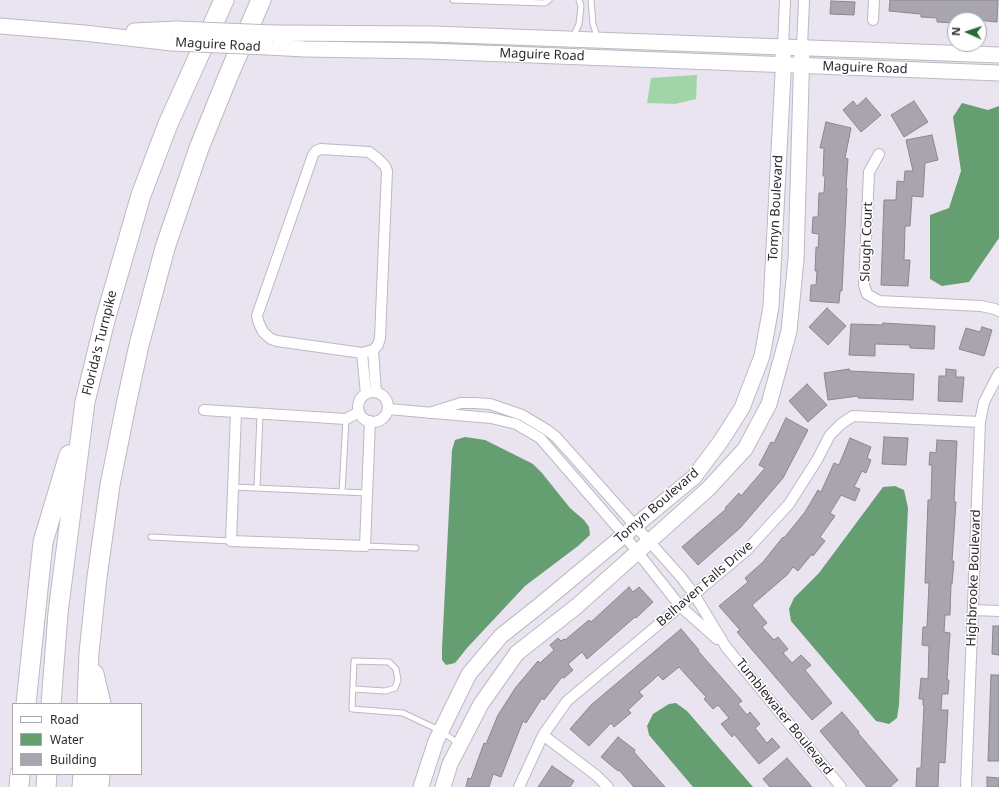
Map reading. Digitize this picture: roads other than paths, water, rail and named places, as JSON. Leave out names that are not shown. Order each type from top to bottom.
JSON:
[{"type":"highway","name":"Florida's Turnpike","points":[[51,703],[58,613],[85,402],[105,320],[141,195],[168,124],[224,0]]},
{"type":"highway","points":[[87,703],[89,653],[97,577],[110,486],[126,400],[139,345],[166,248],[199,148],[261,0]]},
{"type":"highway","points":[[26,703],[43,542],[85,402]]},
{"type":"highway","points":[[89,653],[101,703]]},
{"type":"highway","points":[[19,787],[20,775]]},
{"type":"highway","points":[[46,787],[47,775]]},
{"type":"highway","points":[[82,787],[83,775]]},
{"type":"highway","points":[[99,787],[100,775]]},
{"type":"main road","name":"Maguire Road","points":[[0,26],[84,33],[270,40],[432,34],[999,55]]},
{"type":"main road","name":"Maguire Road","points":[[270,40],[305,49],[428,51],[999,73]]},
{"type":"main road","name":"Tomyn Boulevard","points":[[421,787],[436,741],[469,674],[501,636],[694,478],[742,408],[762,356],[771,307],[783,47]]},
{"type":"main road","name":"Tomyn Boulevard","points":[[443,787],[450,764],[481,704],[517,653],[577,606],[708,489],[745,448],[769,404],[789,331],[796,259],[802,48]]},
{"type":"street","name":"Tomyn Boulevard","points":[[783,47],[785,0]]},
{"type":"street","name":"Tomyn Boulevard","points":[[802,48],[804,0]]},
{"type":"street","points":[[873,20],[874,0]]},
{"type":"street","points":[[321,149],[368,152],[381,162],[387,171],[380,338],[378,345],[373,350],[362,353],[277,341],[271,339],[263,332],[258,321],[257,315],[312,155],[321,149]]},
{"type":"street","name":"Slough Court","points":[[880,154],[869,172],[864,285],[867,294],[879,301],[981,306],[999,311]]},
{"type":"street","points":[[373,350],[376,392]]},
{"type":"street","points":[[362,353],[366,394]]},
{"type":"street","name":"Highbrooke Boulevard","points":[[966,787],[980,422],[984,402],[999,373]]},
{"type":"street","points":[[369,392],[376,392],[386,399],[388,409],[383,418],[379,421],[365,420],[359,412],[359,402],[369,392]]},
{"type":"street","points":[[429,413],[461,403],[490,404],[522,416],[547,430],[556,437],[618,508],[630,531]]},
{"type":"street","points":[[388,409],[491,418],[516,424],[540,438],[630,531]]},
{"type":"street","points":[[204,410],[236,414],[346,420],[359,412]]},
{"type":"street","points":[[236,414],[231,540],[366,546],[370,421]]},
{"type":"street","name":"Belhaven Falls Drive","points":[[519,787],[543,735],[567,701],[746,551],[789,504],[817,460],[830,435],[841,424],[853,416],[980,422]]},
{"type":"street","points":[[540,438],[547,430]]},
{"type":"street","name":"Tumblewater Boulevard","points":[[630,531],[649,541],[672,566],[694,594],[726,647],[841,787]]},
{"type":"street","name":"Tumblewater Boulevard","points":[[630,531],[638,552],[680,606],[726,647]]},
{"type":"street","points":[[658,578],[672,566]]},
{"type":"street","points":[[973,610],[999,611]]},
{"type":"street","points":[[543,735],[597,776],[608,787]]},
{"type":"lane","points":[[454,0],[545,3],[549,0]]},
{"type":"lane","points":[[572,39],[579,24],[581,6],[579,0]]},
{"type":"lane","points":[[591,0],[592,24],[598,40]]},
{"type":"lane","points":[[257,488],[260,415]]},
{"type":"lane","points":[[342,492],[346,420]]},
{"type":"lane","points":[[233,487],[367,493]]},
{"type":"lane","points":[[151,537],[231,540]]},
{"type":"lane","points":[[366,546],[416,548]]},
{"type":"lane","points":[[353,689],[385,691],[395,688],[398,680],[396,669],[389,662],[354,662],[352,709],[403,713],[441,731],[460,745]]},
{"type":"water","points":[[962,103],[988,110],[999,106],[999,238],[969,282],[942,286],[930,279],[930,215],[949,208],[961,171],[953,117]]},
{"type":"water","points":[[465,437],[485,440],[533,464],[570,508],[584,520],[589,527],[590,535],[578,546],[525,586],[467,648],[455,663],[446,665],[442,660],[442,649],[452,450],[455,440]]},
{"type":"water","points":[[895,486],[904,490],[908,508],[899,705],[897,718],[889,724],[876,721],[791,621],[789,609],[794,598],[819,573],[883,487]]},
{"type":"water","points":[[676,703],[687,711],[753,787],[693,787],[649,735],[647,726],[653,714],[669,704]]}]
